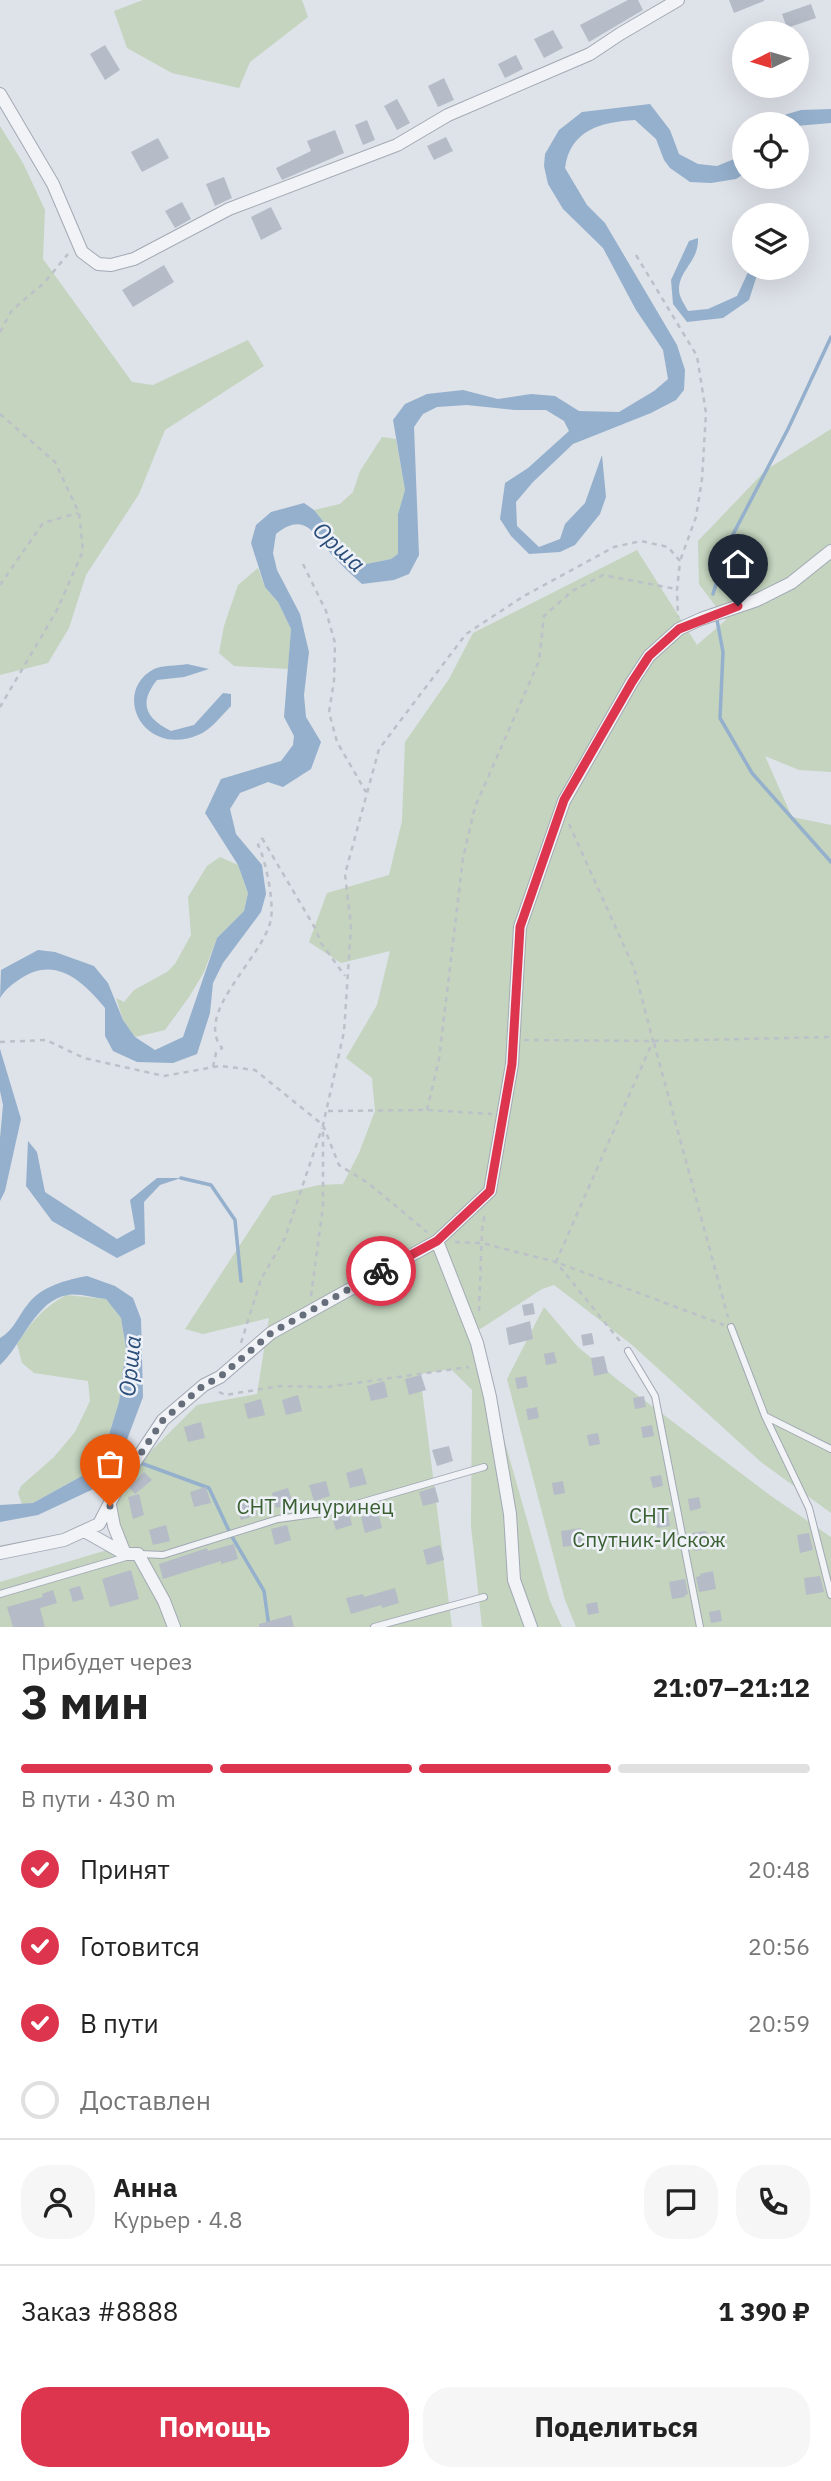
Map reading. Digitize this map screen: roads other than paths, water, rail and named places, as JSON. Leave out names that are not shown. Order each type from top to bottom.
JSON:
[{"type":"street","points":[[0,94],[53,184],[78,243],[88,258],[98,264],[111,265],[134,259],[229,209],[397,145],[449,115],[590,54],[678,0]]},
{"type":"street","points":[[0,1553],[64,1541],[99,1524],[117,1489],[163,1420],[204,1385],[220,1377],[271,1333],[437,1241],[490,1191],[514,1040],[520,927],[561,808],[649,656],[679,629],[757,600],[791,583],[831,551]]},
{"type":"street","points":[[437,1241],[477,1343],[483,1366],[510,1514],[514,1580],[531,1627]]},
{"type":"street","points":[[110,1506],[114,1526],[164,1601],[174,1627]]},
{"type":"street","points":[[86,1532],[131,1554]]},
{"type":"lane","points":[[731,1327],[765,1416],[809,1508],[831,1595]]},
{"type":"lane","points":[[628,1350],[655,1396],[700,1627]]},
{"type":"lane","points":[[765,1416],[831,1450]]},
{"type":"lane","points":[[0,1594],[131,1554],[163,1555],[278,1519],[329,1513],[484,1467]]},
{"type":"lane","points":[[374,1627],[484,1597]]},
{"type":"water","name":"Орша","points":[[650,104],[670,130],[679,154],[698,164],[717,166],[732,160],[732,180],[711,183],[690,182],[670,168],[656,139],[635,120],[610,123],[589,130],[573,145],[565,168],[587,205],[605,223],[677,345],[685,370],[684,390],[676,400],[651,413],[573,444],[516,502],[517,526],[539,547],[560,539],[565,524],[585,503],[602,455],[606,497],[600,514],[575,545],[560,552],[529,554],[511,536],[500,519],[505,483],[528,468],[569,431],[564,421],[546,410],[467,405],[437,407],[423,414],[414,427],[419,555],[409,574],[394,580],[362,584],[309,529],[295,524],[276,534],[273,553],[277,570],[300,614],[309,652],[304,695],[306,717],[321,742],[311,769],[283,787],[268,782],[240,793],[230,809],[236,834],[262,865],[266,894],[261,912],[223,963],[213,983],[210,1013],[197,1054],[173,1063],[137,1062],[113,1051],[105,1036],[105,1008],[87,989],[67,974],[45,970],[33,972],[11,985],[0,998],[1,970],[38,950],[55,952],[94,966],[108,983],[123,1020],[135,1037],[155,1050],[183,1037],[217,938],[244,911],[248,893],[238,865],[205,813],[221,779],[281,761],[293,745],[294,736],[284,717],[291,629],[278,602],[265,587],[251,543],[256,525],[271,512],[304,503],[314,510],[340,542],[366,564],[391,559],[398,554],[398,514],[405,490],[393,420],[405,404],[427,394],[463,390],[498,399],[531,394],[555,396],[579,411],[619,412],[654,391],[668,379],[663,350],[636,310],[603,248],[563,209],[548,184],[544,166],[545,154],[559,130],[582,112]]},
{"type":"water","points":[[831,109],[831,123],[809,125],[809,112],[794,112]]},
{"type":"water","points":[[698,238],[695,253],[682,276],[679,290],[688,311],[708,309],[737,296],[744,280],[755,280],[749,300],[723,318],[687,322],[673,304],[671,280],[689,241]]},
{"type":"water","points":[[187,664],[209,669],[184,677],[157,680],[146,703],[156,721],[171,731],[194,725],[223,693],[231,694],[231,706],[198,735],[179,740],[162,738],[149,730],[139,719],[135,692],[141,679],[154,669]]},
{"type":"water","points":[[0,1049],[21,1119],[5,1191],[0,1201],[3,1105],[0,1091]]},
{"type":"water","points":[[28,1141],[37,1152],[45,1192],[117,1239],[135,1229],[130,1200],[157,1178],[181,1178],[160,1185],[144,1202],[145,1244],[117,1258],[52,1221],[26,1186]]},
{"type":"water","name":"Орша","points":[[87,1276],[115,1286],[133,1298],[141,1319],[143,1397],[125,1445],[102,1485],[38,1515],[0,1522],[0,1505],[33,1503],[89,1472],[104,1451],[119,1402],[126,1348],[121,1318],[106,1299],[82,1295],[57,1298],[38,1314],[0,1365],[0,1338],[34,1298],[55,1285]]},
{"type":"waterway","points":[[713,594],[728,544],[788,429],[831,337]]},
{"type":"waterway","points":[[717,620],[723,652],[720,718],[752,773],[831,862]]},
{"type":"waterway","points":[[181,1178],[211,1185],[235,1220],[241,1281]]},
{"type":"waterway","points":[[119,1449],[129,1456]]},
{"type":"waterway","points":[[138,1462],[209,1488],[231,1535],[264,1591],[269,1627]]},
{"type":"park label","name":"СНТ Мичуринец","points":[[315,1507]]},
{"type":"park label","name":"СНТ Спутник-Искож","points":[[649,1528]]}]
